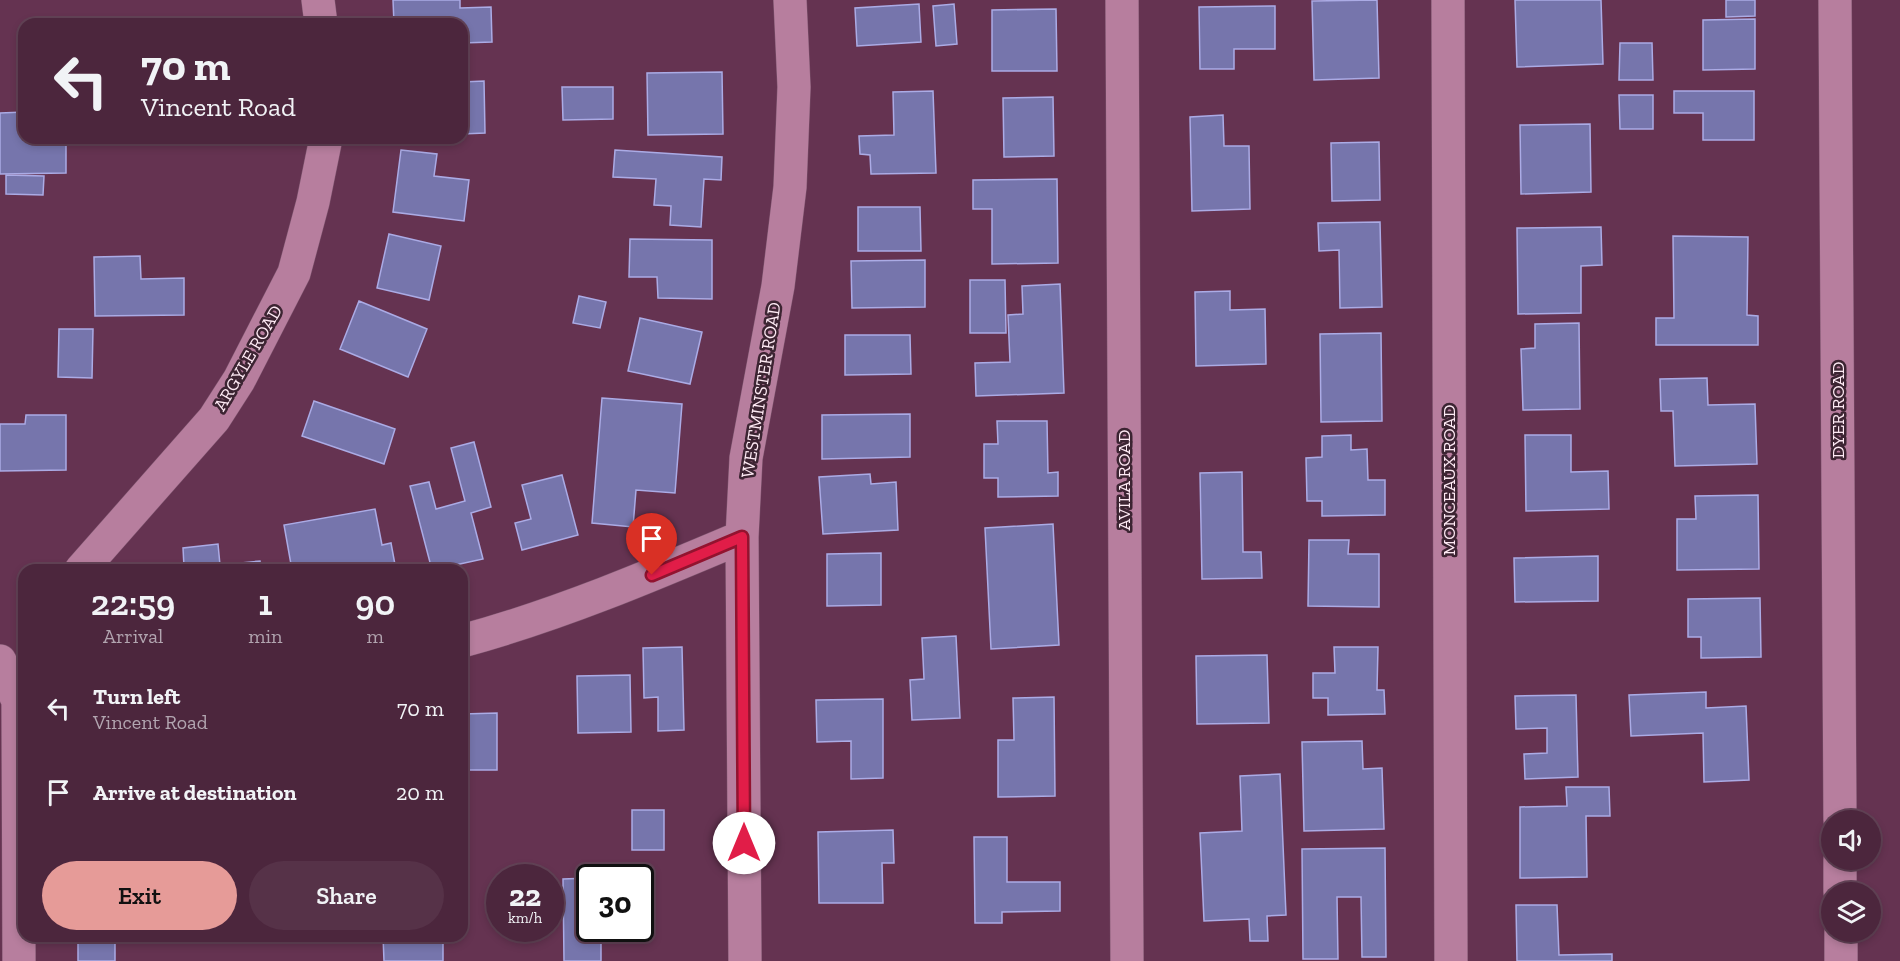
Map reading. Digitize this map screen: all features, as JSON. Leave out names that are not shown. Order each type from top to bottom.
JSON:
[{"type":"street","points":[[318,0],[320,18]]},
{"type":"street","name":"WESTMINSTER ROAD","points":[[745,961],[742,537],[746,458],[778,286],[790,187],[794,87],[790,0]]},
{"type":"street","name":"AVILA ROAD","points":[[1122,0],[1127,961]]},
{"type":"street","name":"MONCEAUX ROAD","points":[[1448,0],[1451,961]]},
{"type":"street","name":"DYER ROAD","points":[[1835,0],[1840,810]]},
{"type":"street","name":"ARGYLE ROAD","points":[[86,564],[206,428],[239,380],[294,273],[313,202],[325,144]]},
{"type":"street","points":[[468,639],[511,628],[612,591],[742,537]]},
{"type":"street","points":[[0,661],[16,698],[18,873]]},
{"type":"street","points":[[19,942],[19,961]]},
{"type":"street","points":[[1840,942],[1841,961]]},
{"type":"building","points":[[393,0],[460,0],[460,8],[491,7],[492,42],[468,43],[468,18],[394,18]]},
{"type":"building","points":[[1377,0],[1379,78],[1314,80],[1312,1]]},
{"type":"building","points":[[1515,0],[1601,0],[1603,64],[1517,67]]},
{"type":"building","points":[[1726,0],[1755,0],[1755,16],[1726,17]]},
{"type":"building","points":[[919,4],[921,42],[857,46],[855,8]]},
{"type":"building","points":[[954,4],[957,44],[936,46],[933,6]]},
{"type":"building","points":[[1275,6],[1275,49],[1234,49],[1234,69],[1200,69],[1199,7]]},
{"type":"building","points":[[1056,9],[1057,71],[992,71],[992,10]]},
{"type":"building","points":[[1755,19],[1755,69],[1703,70],[1703,20]]},
{"type":"building","points":[[1620,43],[1652,43],[1653,80],[1619,80]]},
{"type":"building","points":[[722,72],[723,134],[648,135],[647,73]]},
{"type":"building","points":[[484,81],[485,133],[468,134],[468,82]]},
{"type":"building","points":[[562,87],[613,87],[613,119],[563,120]]},
{"type":"building","points":[[933,91],[936,173],[871,174],[870,155],[860,154],[859,136],[894,135],[893,92]]},
{"type":"building","points":[[1674,91],[1754,91],[1754,140],[1703,140],[1703,113],[1674,113]]},
{"type":"building","points":[[1619,95],[1653,95],[1653,129],[1620,129]]},
{"type":"building","points":[[1053,97],[1054,156],[1004,157],[1003,98]]},
{"type":"building","points":[[18,112],[18,144],[66,144],[66,173],[0,174],[0,113]]},
{"type":"building","points":[[1223,115],[1224,146],[1249,146],[1250,209],[1192,211],[1190,117]]},
{"type":"building","points":[[1590,124],[1591,192],[1521,194],[1520,125]]},
{"type":"building","points":[[1379,142],[1380,200],[1332,201],[1331,143]]},
{"type":"building","points":[[401,150],[437,154],[434,176],[469,180],[464,221],[393,212]]},
{"type":"building","points":[[615,150],[722,157],[721,180],[704,179],[701,227],[670,225],[671,206],[654,205],[656,179],[613,177]]},
{"type":"building","points":[[6,175],[44,176],[43,195],[6,194]]},
{"type":"building","points":[[1057,179],[1058,263],[992,264],[992,209],[973,209],[973,180]]},
{"type":"building","points":[[858,207],[920,207],[921,251],[858,251]]},
{"type":"building","points":[[1380,222],[1382,307],[1340,308],[1339,250],[1319,251],[1318,223]]},
{"type":"building","points":[[1601,227],[1602,265],[1581,266],[1581,313],[1518,314],[1517,228]]},
{"type":"building","points":[[389,234],[441,246],[429,300],[377,288]]},
{"type":"building","points":[[1673,236],[1748,237],[1747,315],[1758,316],[1758,345],[1656,345],[1656,318],[1674,318]]},
{"type":"building","points":[[630,239],[712,240],[712,299],[658,298],[657,277],[629,277]]},
{"type":"building","points":[[140,256],[141,279],[184,278],[184,315],[95,316],[94,257]]},
{"type":"building","points":[[925,260],[925,307],[852,308],[851,261]]},
{"type":"building","points":[[970,280],[1005,280],[1006,333],[970,333]]},
{"type":"building","points":[[1060,284],[1064,393],[976,396],[975,363],[1010,362],[1008,315],[1023,314],[1022,286]]},
{"type":"building","points":[[1230,291],[1230,310],[1265,309],[1266,364],[1196,366],[1195,292]]},
{"type":"building","points":[[579,296],[606,302],[600,328],[573,323]]},
{"type":"building","points":[[359,301],[427,329],[408,377],[340,349]]},
{"type":"building","points":[[640,318],[702,332],[690,384],[628,371]]},
{"type":"building","points":[[1579,323],[1580,409],[1523,410],[1521,349],[1535,348],[1535,324]]},
{"type":"building","points":[[59,329],[93,329],[92,378],[58,377]]},
{"type":"building","points":[[1381,333],[1382,421],[1321,422],[1320,334]]},
{"type":"building","points":[[845,335],[910,335],[911,374],[845,375]]},
{"type":"building","points":[[1707,378],[1708,405],[1755,404],[1757,464],[1675,466],[1673,411],[1661,411],[1660,379]]},
{"type":"building","points":[[602,398],[682,404],[675,493],[636,490],[633,527],[592,523]]},
{"type":"building","points":[[314,401],[395,429],[384,464],[302,436]]},
{"type":"building","points":[[910,414],[910,457],[822,459],[822,415]]},
{"type":"building","points":[[26,415],[66,415],[66,470],[0,471],[0,424],[25,424]]},
{"type":"building","points":[[997,421],[1047,421],[1048,473],[1058,472],[1058,496],[998,497],[998,478],[984,478],[984,444],[998,444]]},
{"type":"building","points":[[1351,435],[1351,450],[1367,449],[1368,480],[1385,480],[1385,515],[1322,516],[1322,501],[1307,501],[1306,458],[1322,457],[1322,436]]},
{"type":"building","points":[[1525,435],[1571,435],[1571,472],[1608,471],[1609,509],[1526,511]]},
{"type":"building","points":[[474,442],[491,507],[471,513],[483,559],[460,564],[430,564],[410,486],[429,482],[436,509],[465,501],[451,448]]},
{"type":"building","points":[[1242,472],[1243,552],[1261,552],[1262,578],[1202,579],[1200,473]]},
{"type":"building","points":[[870,474],[871,484],[896,482],[898,530],[823,534],[819,477]]},
{"type":"building","points":[[562,475],[578,535],[522,550],[515,523],[531,519],[522,485]]},
{"type":"building","points":[[1758,495],[1759,569],[1677,570],[1677,519],[1696,519],[1695,496]]},
{"type":"building","points":[[375,509],[382,545],[391,543],[395,564],[291,564],[284,525]]},
{"type":"building","points":[[1053,524],[1059,645],[991,649],[985,528]]},
{"type":"building","points":[[1309,540],[1349,540],[1348,554],[1379,554],[1379,607],[1308,606]]},
{"type":"building","points":[[218,544],[220,564],[184,564],[183,548]]},
{"type":"building","points":[[881,553],[881,605],[827,606],[827,554]]},
{"type":"building","points":[[1598,556],[1598,601],[1515,602],[1514,558]]},
{"type":"building","points":[[260,561],[260,564],[230,564]]},
{"type":"building","points":[[1760,598],[1761,657],[1701,658],[1701,637],[1688,637],[1688,599]]},
{"type":"building","points":[[956,636],[960,718],[912,720],[910,680],[924,679],[922,638]]},
{"type":"building","points":[[682,647],[684,730],[658,731],[658,697],[644,698],[643,648]]},
{"type":"building","points":[[1334,647],[1378,647],[1377,690],[1384,690],[1385,714],[1328,715],[1328,698],[1313,698],[1313,673],[1335,673]]},
{"type":"building","points":[[1267,655],[1269,723],[1197,724],[1196,656]]},
{"type":"building","points":[[630,675],[631,732],[578,733],[577,676]]},
{"type":"building","points":[[1706,692],[1706,708],[1746,706],[1749,780],[1704,782],[1703,733],[1631,736],[1629,695]]},
{"type":"building","points":[[1576,695],[1578,777],[1525,779],[1524,754],[1547,753],[1547,728],[1516,729],[1515,696]]},
{"type":"building","points":[[1054,697],[1055,796],[998,797],[998,740],[1014,740],[1013,698]]},
{"type":"building","points":[[883,699],[883,778],[851,779],[851,741],[817,742],[816,700]]},
{"type":"building","points":[[497,713],[497,770],[468,770],[468,714]]},
{"type":"building","points":[[1362,741],[1363,769],[1382,768],[1384,829],[1304,831],[1302,742]]},
{"type":"building","points":[[1280,774],[1286,915],[1267,916],[1268,941],[1250,941],[1249,919],[1204,921],[1200,833],[1242,831],[1240,776]]},
{"type":"building","points":[[1566,787],[1609,787],[1610,816],[1586,816],[1587,877],[1520,878],[1520,807],[1567,806]]},
{"type":"building","points":[[632,810],[664,810],[664,850],[632,850]]},
{"type":"building","points":[[893,830],[894,863],[882,863],[883,903],[819,903],[818,832]]},
{"type":"building","points":[[974,837],[1007,837],[1007,882],[1060,882],[1060,911],[1002,912],[1002,923],[975,923]]},
{"type":"building","points":[[1385,848],[1386,957],[1362,957],[1361,897],[1337,897],[1338,959],[1303,959],[1302,849]]},
{"type":"building","points":[[564,879],[576,879],[576,942],[601,942],[601,961],[564,961]]},
{"type":"building","points":[[1516,905],[1557,905],[1559,955],[1612,954],[1612,961],[1517,961]]},
{"type":"building","points":[[78,942],[115,942],[115,961],[78,961]]},
{"type":"building","points":[[383,942],[443,942],[443,961],[384,961]]},
{"type":"route","points":[[652,575],[742,537],[744,843]]}]
